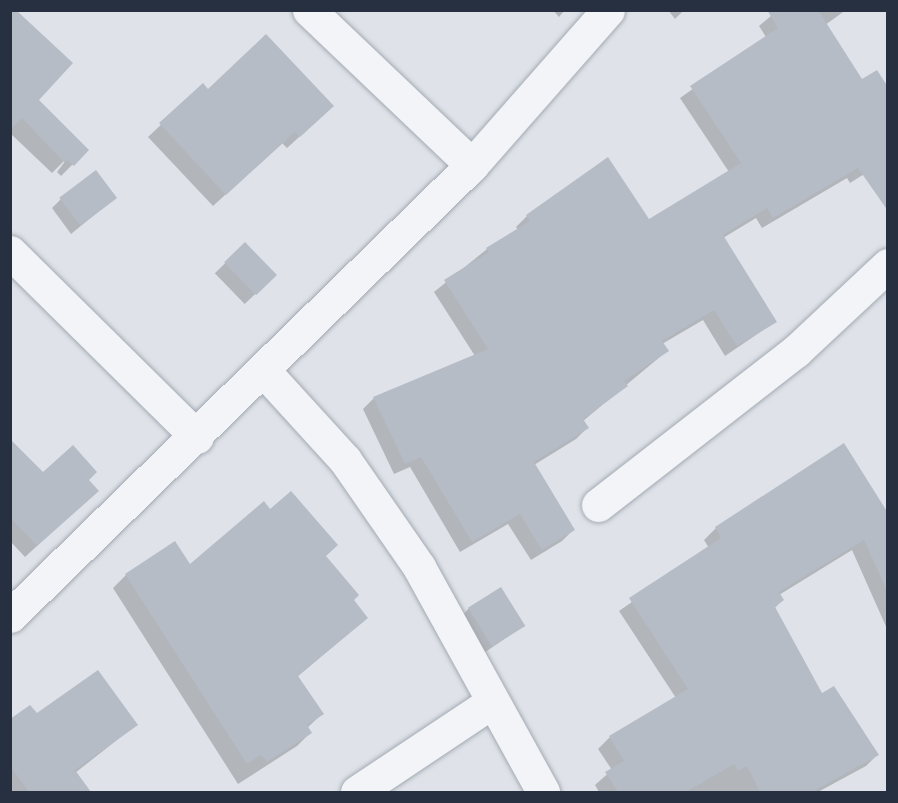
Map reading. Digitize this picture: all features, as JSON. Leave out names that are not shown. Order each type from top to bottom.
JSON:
[{"type":"street","points":[[309,10],[472,165]]},
{"type":"street","points":[[10,616],[197,437],[472,165],[608,10]]},
{"type":"street","points":[[10,252],[197,437]]},
{"type":"street","points":[[598,505],[796,351],[888,265]]},
{"type":"street","points":[[264,371],[345,460],[419,567],[543,792]]},
{"type":"street","points":[[357,792],[492,702]]},
{"type":"building","points":[[10,10],[16,10],[73,63],[39,100],[89,150],[74,166],[67,160],[65,163],[22,118],[10,130]]},
{"type":"building","points":[[767,10],[818,10],[862,79],[877,70],[888,87],[888,211],[858,168],[773,218],[767,208],[723,235],[777,322],[737,346],[714,310],[662,341],[669,351],[624,381],[628,386],[583,419],[589,428],[534,462],[575,530],[542,550],[520,514],[472,542],[421,457],[405,464],[373,397],[488,349],[444,280],[489,252],[486,248],[530,221],[526,215],[608,157],[649,219],[741,163],[690,86],[778,28]]},
{"type":"building","points":[[266,34],[334,106],[300,137],[295,132],[226,195],[159,123],[203,83],[208,89]]},
{"type":"building","points":[[96,170],[117,198],[80,226],[59,198]]},
{"type":"building","points":[[245,242],[277,275],[256,295],[224,262]]},
{"type":"building","points":[[10,439],[43,472],[73,445],[97,472],[89,480],[99,491],[37,546],[10,517]]},
{"type":"building","points":[[844,443],[888,513],[888,593],[864,540],[779,592],[784,600],[775,607],[822,693],[834,686],[879,755],[812,792],[760,792],[747,766],[738,771],[734,764],[686,792],[618,792],[605,772],[624,761],[609,736],[688,689],[629,598],[721,538],[715,527]]},
{"type":"building","points":[[291,491],[338,545],[326,556],[359,595],[354,600],[368,618],[298,676],[324,714],[307,725],[312,733],[267,762],[261,755],[247,764],[125,574],[175,541],[190,564],[264,501],[270,509]]},
{"type":"building","points":[[501,587],[525,626],[492,647],[468,608]]},
{"type":"building","points":[[98,670],[138,725],[75,770],[91,792],[29,792],[10,766],[10,719],[30,705],[37,713]]}]
